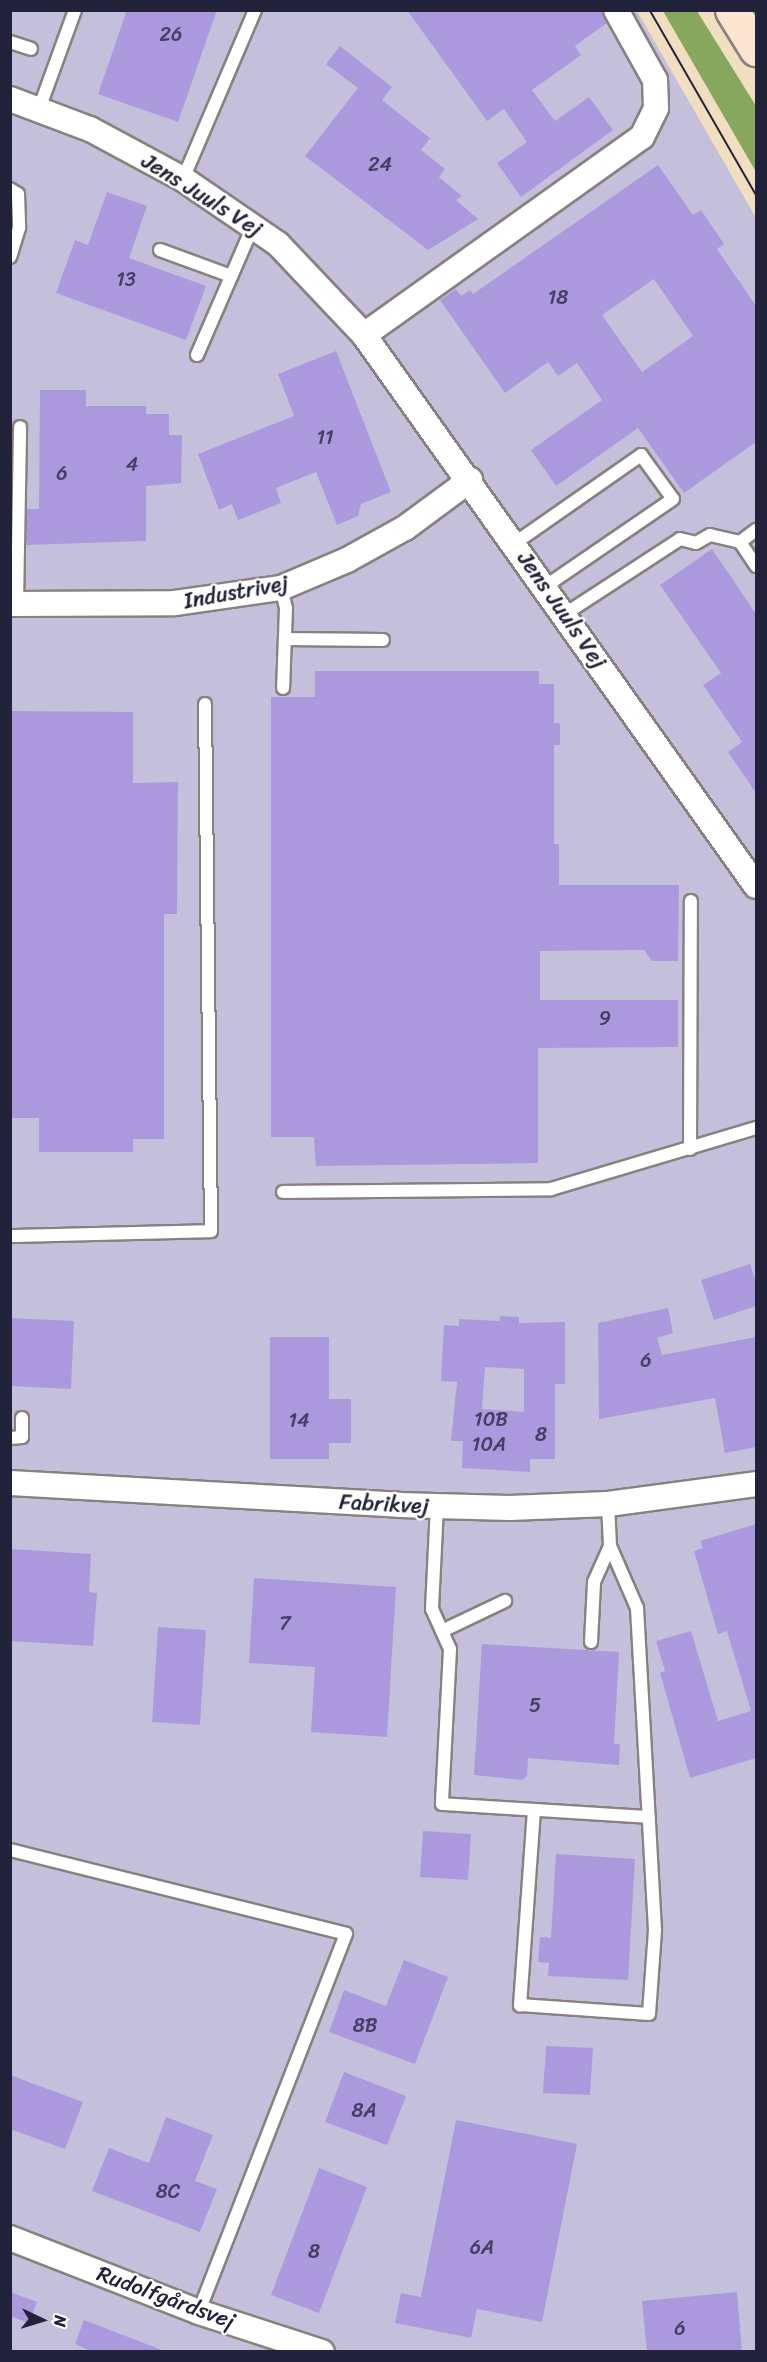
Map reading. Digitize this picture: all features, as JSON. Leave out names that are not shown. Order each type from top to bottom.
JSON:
[{"type":"main road","points":[[732,10],[756,49]]},
{"type":"street","points":[[364,334],[642,137],[656,108],[655,80],[616,10]]},
{"type":"street","name":"Jens Juuls Vej","points":[[10,99],[90,129],[183,179],[278,244],[364,334],[546,586],[756,886]]},
{"type":"street","name":"Industrivej","points":[[14,604],[176,603],[281,588],[347,560],[405,528],[470,480]]},
{"type":"street","name":"Fabrikvej","points":[[10,1483],[437,1506],[608,1504],[756,1484]]},
{"type":"street","name":"Rudolfgårdsvej","points":[[10,2238],[199,2312],[322,2352]]},
{"type":"lane","points":[[39,110],[75,10]]},
{"type":"lane","points":[[183,179],[255,10]]},
{"type":"lane","points":[[10,42],[31,49]]},
{"type":"lane","points":[[10,189],[18,194],[19,228],[10,257]]},
{"type":"lane","points":[[197,355],[253,226]]},
{"type":"lane","points":[[160,250],[231,276]]},
{"type":"lane","points":[[14,604],[20,427]]},
{"type":"lane","points":[[515,543],[641,455],[673,499],[546,586]]},
{"type":"lane","points":[[740,542],[756,530]]},
{"type":"lane","points":[[565,614],[680,539],[696,543],[710,535],[740,542],[756,566]]},
{"type":"lane","points":[[281,588],[286,608],[283,688]]},
{"type":"lane","points":[[285,639],[383,640]]},
{"type":"lane","points":[[10,1236],[211,1231],[205,704]]},
{"type":"lane","points":[[690,1149],[691,902]]},
{"type":"lane","points":[[283,1192],[551,1189],[756,1128]]},
{"type":"lane","points":[[10,1438],[22,1437],[22,1418]]},
{"type":"lane","points":[[534,1810],[520,2006],[649,2014],[655,1930],[637,1608],[610,1546],[608,1504]]},
{"type":"lane","points":[[437,1506],[432,1609],[450,1649],[442,1804],[649,1817]]},
{"type":"lane","points":[[591,1642],[594,1582],[610,1546]]},
{"type":"lane","points":[[442,1631],[505,1601]]},
{"type":"lane","points":[[10,1850],[346,1934],[199,2312]]},
{"type":"shaded area","points":[[11,11],[637,11],[756,218],[756,2351],[11,2352]]},
{"type":"green space","points":[[663,11],[697,11],[756,106],[756,172]]},
{"type":"building","points":[[127,10],[217,10],[178,122],[98,94]]},
{"type":"building","points":[[407,10],[602,10],[607,23],[575,46],[581,55],[532,90],[555,121],[589,97],[613,130],[521,197],[497,163],[527,142],[504,109],[487,121]]},
{"type":"building","points":[[340,46],[392,87],[382,100],[430,138],[421,150],[445,169],[439,177],[462,196],[456,200],[478,219],[428,250],[305,156],[358,88],[326,64]]},
{"type":"building","points":[[658,165],[693,215],[701,210],[724,244],[717,249],[756,306],[756,442],[684,493],[638,428],[556,486],[531,450],[602,400],[577,363],[558,376],[548,362],[505,393],[440,300],[456,289],[461,296],[470,290],[473,294]],"holes":[[[654,279],[693,336],[642,372],[602,315]]]},
{"type":"building","points":[[107,192],[147,206],[129,258],[206,286],[186,340],[56,293],[75,240],[88,245]]},
{"type":"building","points":[[336,351],[391,492],[361,504],[358,516],[337,525],[316,472],[276,488],[281,503],[238,520],[232,504],[219,510],[198,454],[294,416],[278,374]]},
{"type":"building","points":[[40,390],[86,390],[86,406],[146,406],[146,414],[169,414],[169,435],[182,435],[181,483],[146,486],[146,541],[26,545],[27,509],[39,509]]},
{"type":"building","points":[[712,549],[756,614],[756,793],[728,752],[742,742],[703,685],[721,673],[660,585]]},
{"type":"building","points":[[315,671],[539,671],[539,684],[554,684],[554,723],[560,723],[560,745],[554,745],[554,844],[559,844],[559,885],[679,885],[678,961],[652,961],[644,950],[540,951],[540,1000],[678,1000],[678,1047],[538,1048],[538,1163],[316,1166],[314,1137],[271,1137],[271,697],[315,697]]},
{"type":"building","points":[[10,711],[133,712],[133,783],[178,782],[177,914],[164,914],[164,1139],[133,1139],[133,1152],[39,1152],[39,1118],[10,1118]]},
{"type":"building","points":[[750,1264],[756,1283],[756,1306],[714,1320],[701,1280]]},
{"type":"building","points":[[668,1308],[673,1333],[657,1338],[662,1355],[756,1337],[756,1447],[725,1453],[715,1398],[599,1419],[598,1323]]},
{"type":"building","points":[[500,1316],[519,1317],[519,1323],[565,1322],[565,1384],[555,1384],[555,1459],[530,1459],[530,1472],[462,1468],[463,1441],[451,1441],[457,1382],[441,1381],[444,1325],[459,1326],[459,1319],[500,1321]],"holes":[[[485,1367],[524,1369],[524,1412],[482,1409]]]},
{"type":"building","points":[[10,1318],[74,1321],[71,1389],[10,1386]]},
{"type":"building","points":[[270,1337],[329,1337],[329,1399],[351,1399],[351,1443],[329,1443],[329,1459],[270,1459]]},
{"type":"building","points":[[756,1524],[756,1758],[690,1778],[660,1673],[665,1671],[656,1641],[691,1631],[718,1721],[751,1711],[727,1631],[718,1634],[694,1551],[703,1548],[700,1541]]},
{"type":"building","points":[[10,1549],[91,1554],[89,1592],[97,1593],[93,1646],[10,1641]]},
{"type":"building","points":[[254,1578],[396,1587],[387,1737],[311,1732],[315,1667],[249,1663]]},
{"type":"building","points":[[158,1627],[206,1630],[200,1725],[152,1722]]},
{"type":"building","points":[[482,1644],[619,1652],[614,1744],[620,1744],[619,1765],[528,1758],[527,1776],[522,1780],[474,1775]]},
{"type":"building","points":[[423,1831],[471,1834],[468,1880],[420,1877]]},
{"type":"building","points":[[556,1854],[635,1859],[628,1980],[548,1976],[549,1963],[538,1962],[540,1937],[551,1938]]},
{"type":"building","points":[[404,1960],[448,1977],[415,2064],[329,2032],[344,1990],[386,2006]]},
{"type":"building","points":[[546,2046],[593,2048],[590,2095],[543,2093]]},
{"type":"building","points":[[344,2072],[406,2096],[387,2145],[325,2122]]},
{"type":"building","points":[[10,2075],[83,2102],[65,2149],[10,2129]]},
{"type":"building","points":[[166,2117],[213,2135],[195,2181],[217,2189],[200,2232],[92,2191],[109,2148],[149,2163]]},
{"type":"building","points":[[456,2120],[577,2144],[542,2322],[477,2309],[471,2338],[395,2323],[401,2293],[421,2297]]},
{"type":"building","points":[[319,2168],[367,2187],[319,2313],[271,2295]]},
{"type":"building","points":[[10,2292],[37,2302],[29,2323],[10,2316]]},
{"type":"building","points":[[737,2292],[742,2352],[647,2352],[642,2301]]},
{"type":"building","points":[[84,2320],[162,2350],[161,2352],[93,2352],[75,2344]]},
{"type":"tram line","points":[[650,10],[756,194]]}]
